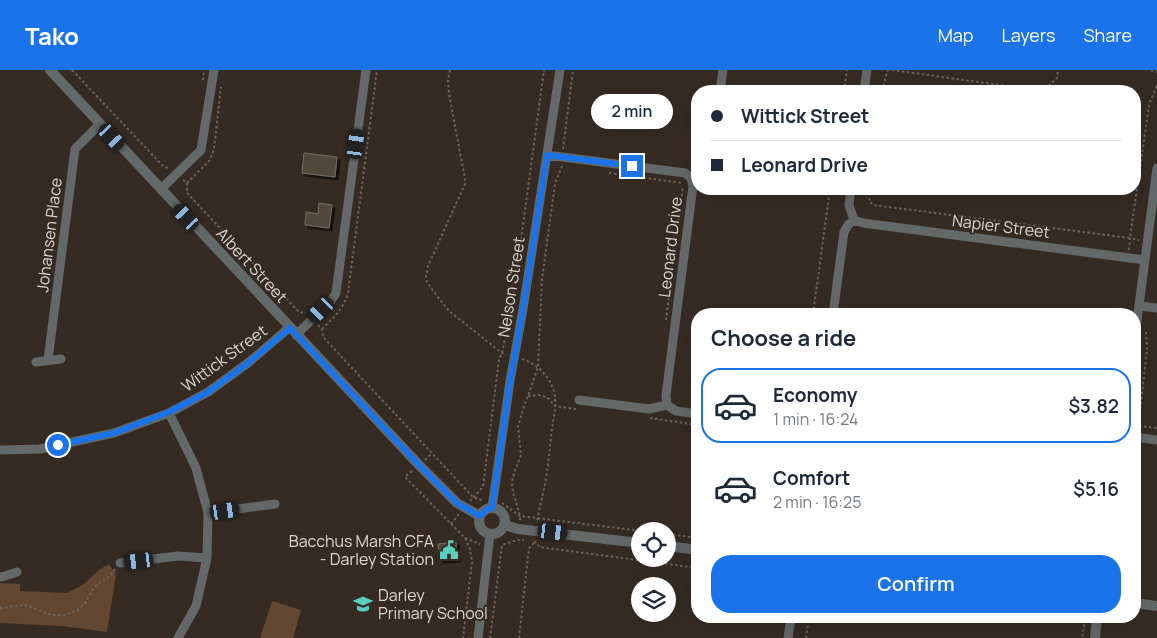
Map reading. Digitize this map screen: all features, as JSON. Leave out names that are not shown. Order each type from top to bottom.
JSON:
[{"type":"street","name":"Albert Street","points":[[50,70],[419,465],[457,503],[480,516]]},
{"type":"street","points":[[161,189],[201,150],[214,70]]},
{"type":"street","name":"Wittick Street","points":[[0,450],[40,449],[114,433],[169,412],[208,392],[312,319],[331,301],[336,293],[366,70]]},
{"type":"street","name":"Nelson Street","points":[[492,505],[560,70]]},
{"type":"street","points":[[721,85],[723,70]]},
{"type":"street","points":[[865,85],[867,70]]},
{"type":"street","name":"Johansen Place","points":[[48,360],[76,149],[100,124]]},
{"type":"street","name":"Leonard Drive","points":[[547,155],[685,173],[691,180],[666,395],[667,405]]},
{"type":"street","points":[[1157,168],[1155,197],[1139,306],[1157,308]]},
{"type":"street","points":[[834,308],[844,232],[854,220],[849,205],[850,195]]},
{"type":"street","name":"Napier Street","points":[[854,220],[1145,260]]},
{"type":"street","points":[[36,362],[61,358]]},
{"type":"street","points":[[579,400],[649,409],[667,405],[676,411],[691,413]]},
{"type":"street","points":[[169,412],[196,468],[208,513],[206,558],[196,606],[178,638]]},
{"type":"street","points":[[1141,438],[1157,440]]},
{"type":"street","points":[[208,513],[275,504]]},
{"type":"street","points":[[492,505],[503,513],[505,517],[503,530],[490,534],[486,533],[479,524],[480,516],[492,505]]},
{"type":"street","points":[[505,525],[518,529],[631,542]]},
{"type":"street","points":[[478,638],[490,534]]},
{"type":"street","points":[[676,547],[691,549]]},
{"type":"street","points":[[120,563],[178,556],[206,558]]},
{"type":"street","points":[[0,576],[17,572]]},
{"type":"street","points":[[1141,604],[1157,606]]},
{"type":"street","points":[[788,638],[790,623]]},
{"type":"street","points":[[1095,638],[1096,623]]},
{"type":"path","points":[[72,70],[164,167],[173,169],[187,183],[187,193],[299,312],[307,314],[312,319],[322,330],[323,337],[473,497],[492,505],[503,503],[520,516],[631,530]]},
{"type":"path","points":[[203,79],[204,70]]},
{"type":"path","points":[[322,330],[345,304],[348,293],[377,70]]},
{"type":"path","points":[[450,70],[449,94],[465,184],[428,266],[427,282],[449,311],[502,353],[530,361],[547,377],[553,388],[555,406],[546,479],[537,518]]},
{"type":"path","points":[[451,524],[483,487],[499,359],[502,353],[513,299],[544,70]]},
{"type":"path","points":[[517,540],[520,516],[512,482],[521,455],[518,427],[538,367],[542,279],[555,184],[562,166],[573,70]]},
{"type":"path","points":[[845,85],[847,70]]},
{"type":"path","points":[[884,85],[888,70]]},
{"type":"path","points":[[892,70],[1000,85]]},
{"type":"path","points":[[1049,85],[1057,78],[1058,70]]},
{"type":"path","points":[[1151,70],[1157,72]]},
{"type":"path","points":[[1141,161],[1149,105],[1157,84]]},
{"type":"path","points":[[608,173],[691,180],[665,325]]},
{"type":"path","points":[[814,308],[829,195]]},
{"type":"path","points":[[870,195],[870,201],[873,205],[1148,241]]},
{"type":"path","points":[[1128,258],[1136,195]]},
{"type":"path","points":[[1141,407],[1147,349],[1146,326]]},
{"type":"path","points":[[653,419],[654,408]]},
{"type":"path","points":[[1141,426],[1157,428]]},
{"type":"path","points":[[432,453],[404,477],[465,538],[472,556],[463,638]]},
{"type":"path","points":[[676,535],[691,537]]},
{"type":"path","points":[[490,638],[502,545],[517,540],[529,540],[537,543],[539,547],[691,567]]},
{"type":"path","points":[[519,638],[529,548],[534,541]]},
{"type":"path","points":[[0,608],[25,605],[51,615],[66,615],[79,609],[85,603],[94,587],[110,576],[120,563]]},
{"type":"path","points":[[806,638],[808,623]]},
{"type":"path","points":[[1082,638],[1084,623]]},
{"type":"shaded area","points":[[109,564],[116,574],[107,632],[62,626],[0,623],[0,583],[20,584],[20,591],[67,593],[84,584],[99,570]]},
{"type":"shaded area","points":[[272,601],[301,610],[293,638],[260,638]]},
{"type":"building","points":[[304,153],[337,157],[335,177],[302,173]]},
{"type":"building","points":[[319,203],[332,205],[329,228],[305,225],[306,212],[318,214]]},
{"type":"building","points":[[456,542],[457,559],[440,560],[438,544]]},
{"type":"place","name":"Bacchus Marsh CFA - Darley Station","points":[[449,550]]},
{"type":"place","name":"Darley Primary School","points":[[363,604]]},
{"type":"route","points":[[58,445],[114,433],[169,412],[208,392],[248,363],[290,328],[457,503],[480,516],[487,509],[492,508],[510,382],[547,155],[632,166]]}]
